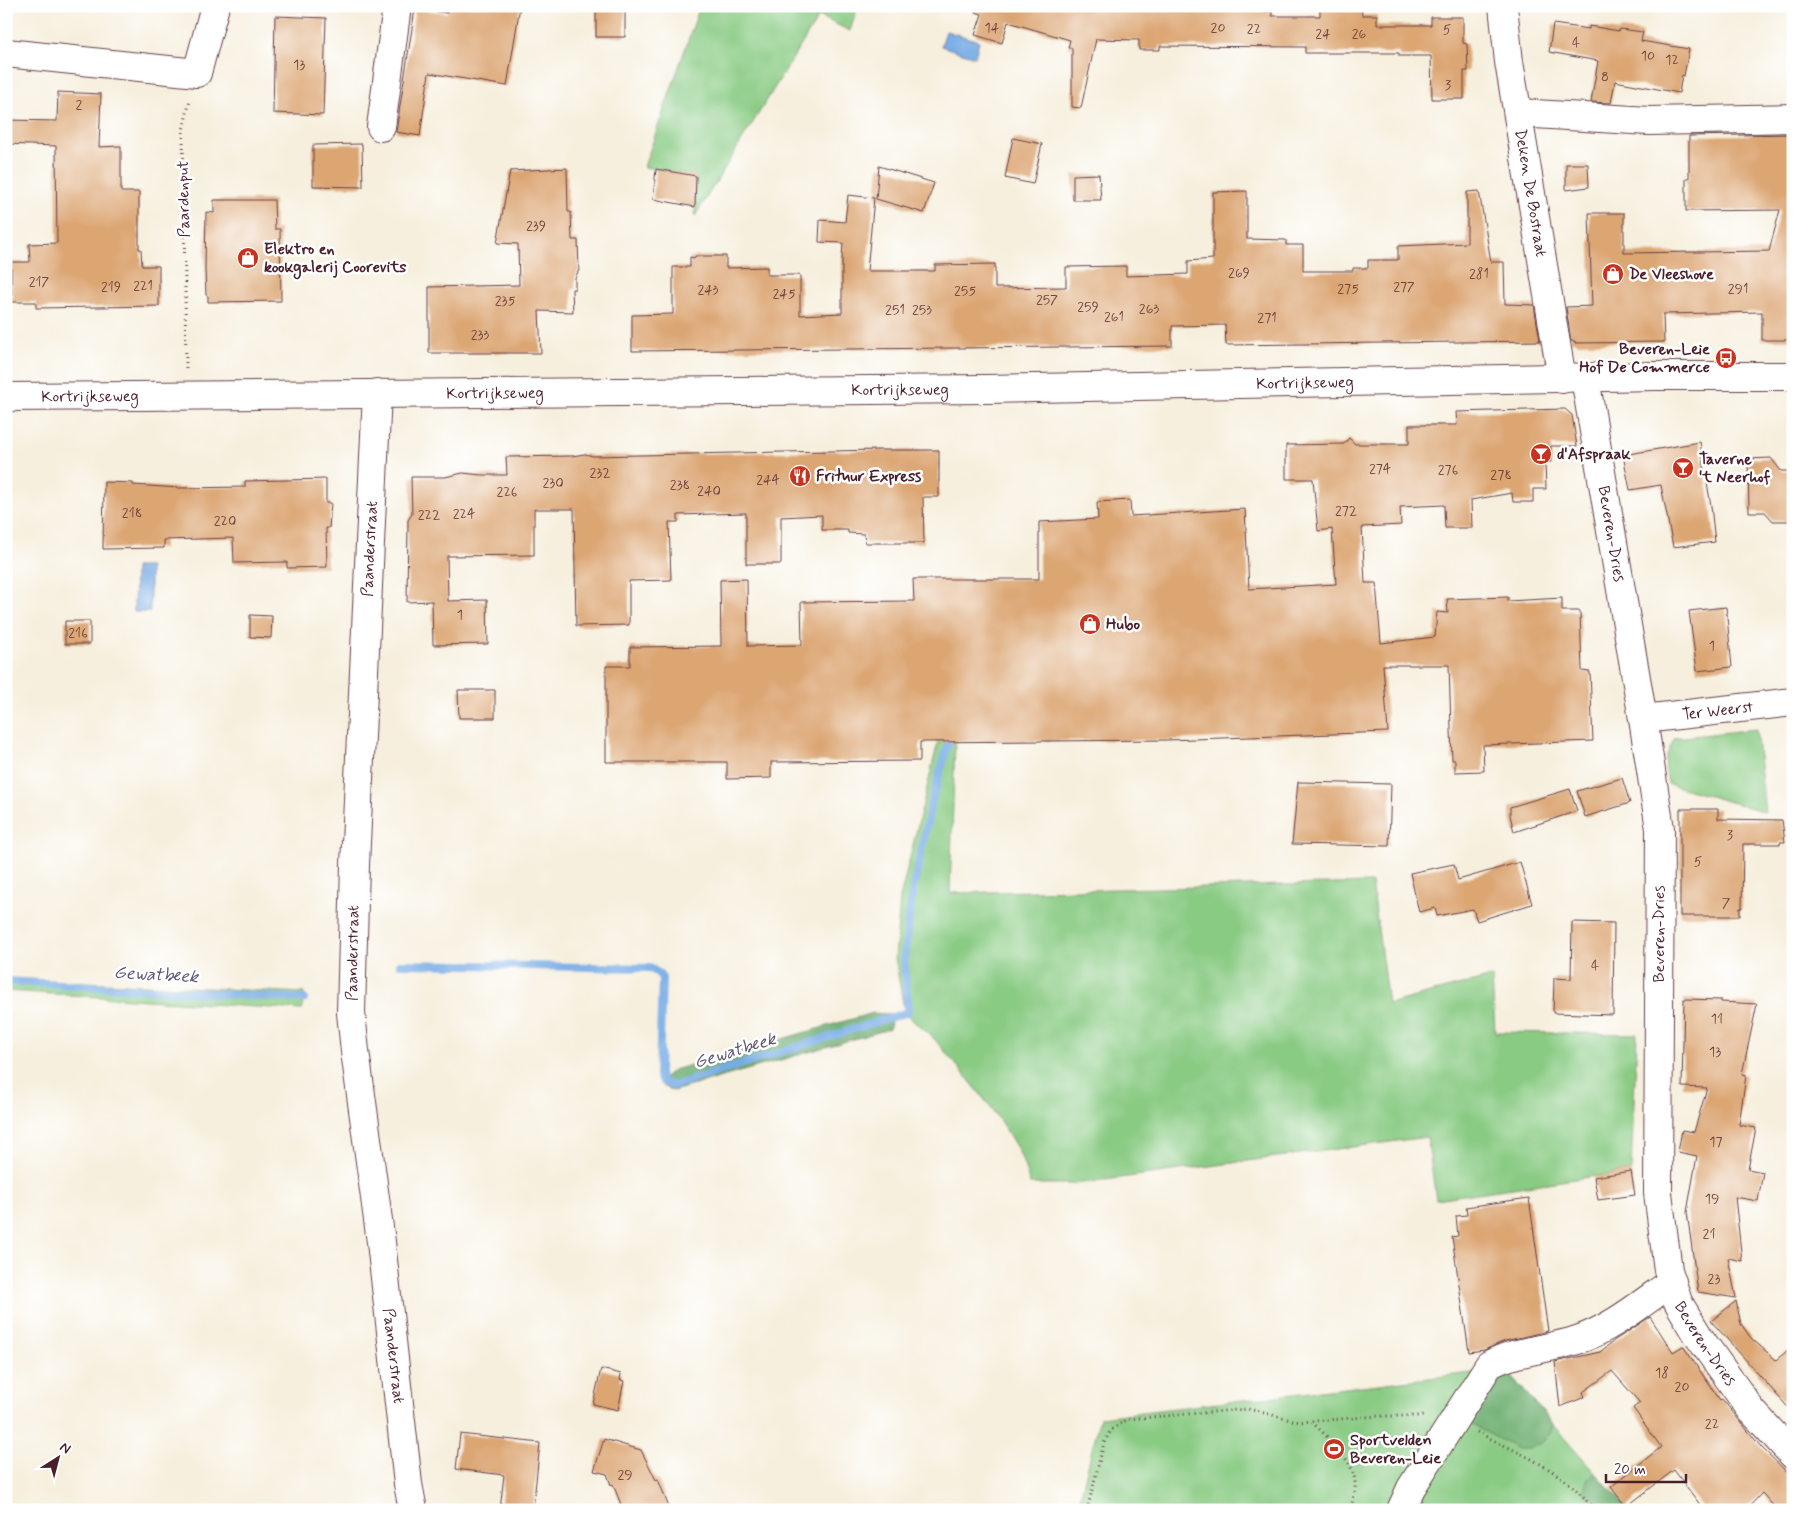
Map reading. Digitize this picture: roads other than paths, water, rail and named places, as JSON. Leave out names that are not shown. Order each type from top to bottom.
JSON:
[{"type":"street","points":[[6,53],[197,72],[215,6]]},
{"type":"street","points":[[381,127],[397,6]]},
{"type":"street","name":"Deken De Bostraat","points":[[1503,6],[1509,62],[1518,113],[1574,378]]},
{"type":"street","points":[[1518,113],[1649,121],[1793,118]]},
{"type":"street","name":"Kortrijkseweg","points":[[6,397],[987,389],[1574,378],[1793,376]]},
{"type":"street","name":"Beveren-Dries","points":[[1574,378],[1643,720],[1660,829],[1658,1193],[1668,1270],[1678,1302],[1699,1337],[1752,1411],[1793,1456]]},
{"type":"street","name":"Paanderstraat","points":[[377,394],[355,865],[351,1013],[381,1242],[408,1484],[413,1510]]},
{"type":"street","name":"Ter Weerst","points":[[1643,720],[1793,702]]},
{"type":"street","points":[[1401,1510],[1411,1488],[1488,1365],[1501,1358],[1578,1340],[1610,1324],[1672,1282]]},
{"type":"water","points":[[946,31],[979,41],[975,57],[941,46]]},
{"type":"water","points":[[135,567],[150,567],[150,612],[134,612]]},
{"type":"waterway","name":"Gewatbeek","points":[[400,964],[650,968],[662,978],[659,1075],[662,1081],[673,1086],[908,1012],[904,957],[912,895],[931,804],[948,744]]},
{"type":"waterway","name":"Gewatbeek","points":[[6,981],[304,999]]},
{"type":"place","name":"Elektro en kookgalerij Coorevits","points":[[248,258]]},
{"type":"place","name":"De Vleeshove","points":[[1613,274]]},
{"type":"place","name":"Beveren-Leie Hof De Commerce","points":[[1726,358]]},
{"type":"place","name":"d'Afspraak","points":[[1541,454]]},
{"type":"place","name":"Taverne 't Neerhof","points":[[1683,468]]},
{"type":"place","name":"Frituur Express","points":[[800,476]]},
{"type":"place","name":"Hubo","points":[[1090,624]]},
{"type":"place","name":"Sportvelden Beveren-Leie","points":[[1334,1449]]}]
